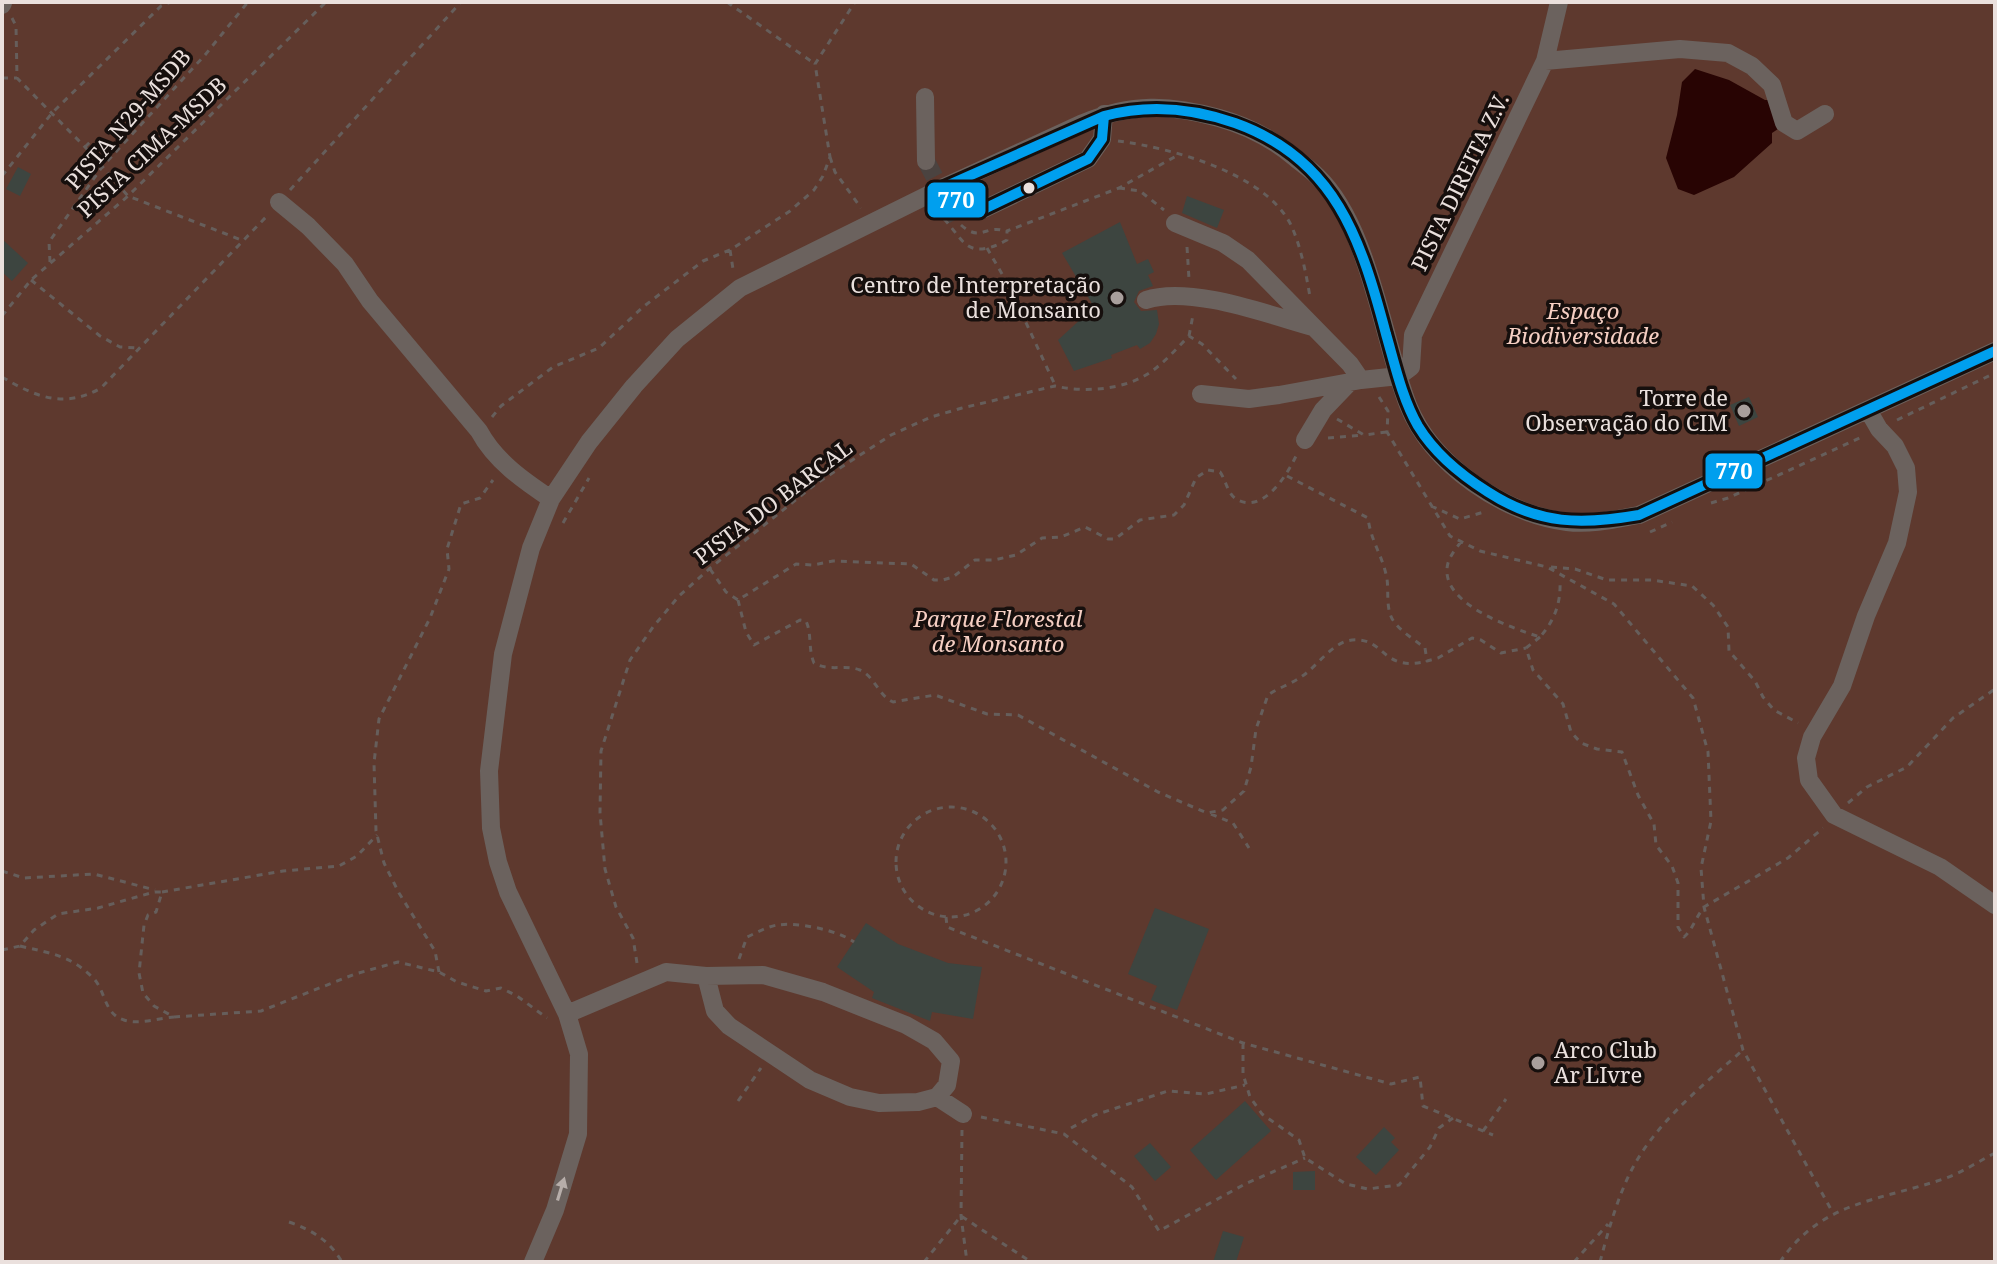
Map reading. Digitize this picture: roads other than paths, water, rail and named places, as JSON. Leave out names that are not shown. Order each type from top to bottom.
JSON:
[{"type":"street","name":"PISTA DIREITA Z.V.","points":[[1399,376],[1411,367],[1413,335],[1545,61],[1559,2]]},
{"type":"street","points":[[1545,61],[1680,49],[1728,53],[1752,66],[1772,85],[1784,123],[1797,131],[1825,114]]},
{"type":"street","points":[[925,97],[926,161]]},
{"type":"street","points":[[533,1262],[555,1210],[578,1134],[579,1054],[567,1014],[508,892],[491,828],[489,771],[503,654],[531,548],[551,499],[589,442],[634,386],[677,339],[740,288],[944,187],[1104,114],[1158,106],[1225,120],[1266,136],[1319,177],[1355,235],[1409,408],[1434,446],[1459,474],[1490,495],[1544,518],[1570,522],[1603,521],[1639,515],[1995,351]]},
{"type":"street","points":[[944,187],[954,200],[967,208],[984,209],[1088,159],[1102,139],[1104,114]]},
{"type":"street","points":[[279,202],[345,264],[370,301],[479,431],[487,445],[522,480],[551,499]]},
{"type":"street","points":[[1175,223],[1235,250],[1315,328],[1354,382]]},
{"type":"street","points":[[1146,300],[1158,296],[1216,300],[1315,328]]},
{"type":"street","points":[[1201,394],[1249,399],[1399,376]]},
{"type":"street","points":[[1308,444],[1323,410],[1354,382]]},
{"type":"street","points":[[1868,410],[1879,429],[1895,446],[1906,468],[1908,492],[1897,543],[1866,616],[1842,686],[1812,737],[1806,758],[1809,780],[1834,815],[1940,867],[1995,905]]},
{"type":"street","points":[[567,1014],[666,972],[706,976],[763,975],[823,992],[906,1025],[934,1041],[951,1061],[947,1085],[937,1097],[918,1102],[879,1103],[850,1097],[810,1080],[729,1026],[715,1011],[706,976]]},
{"type":"street","points":[[937,1097],[963,1114]]},
{"type":"tunnel","points":[[926,161],[957,219]]},
{"type":"place","name":"Centro de Interpretação de Monsanto","points":[[1117,298]]},
{"type":"place","name":"Torre de Observação do CIM","points":[[1744,411]]},
{"type":"place","name":"Arco Club Ar LIvre","points":[[1538,1063]]},
{"type":"park label","name":"Espaço Biodiversidade","points":[[1583,324]]},
{"type":"park label","name":"Parque Florestal de Monsanto","points":[[998,632]]}]
